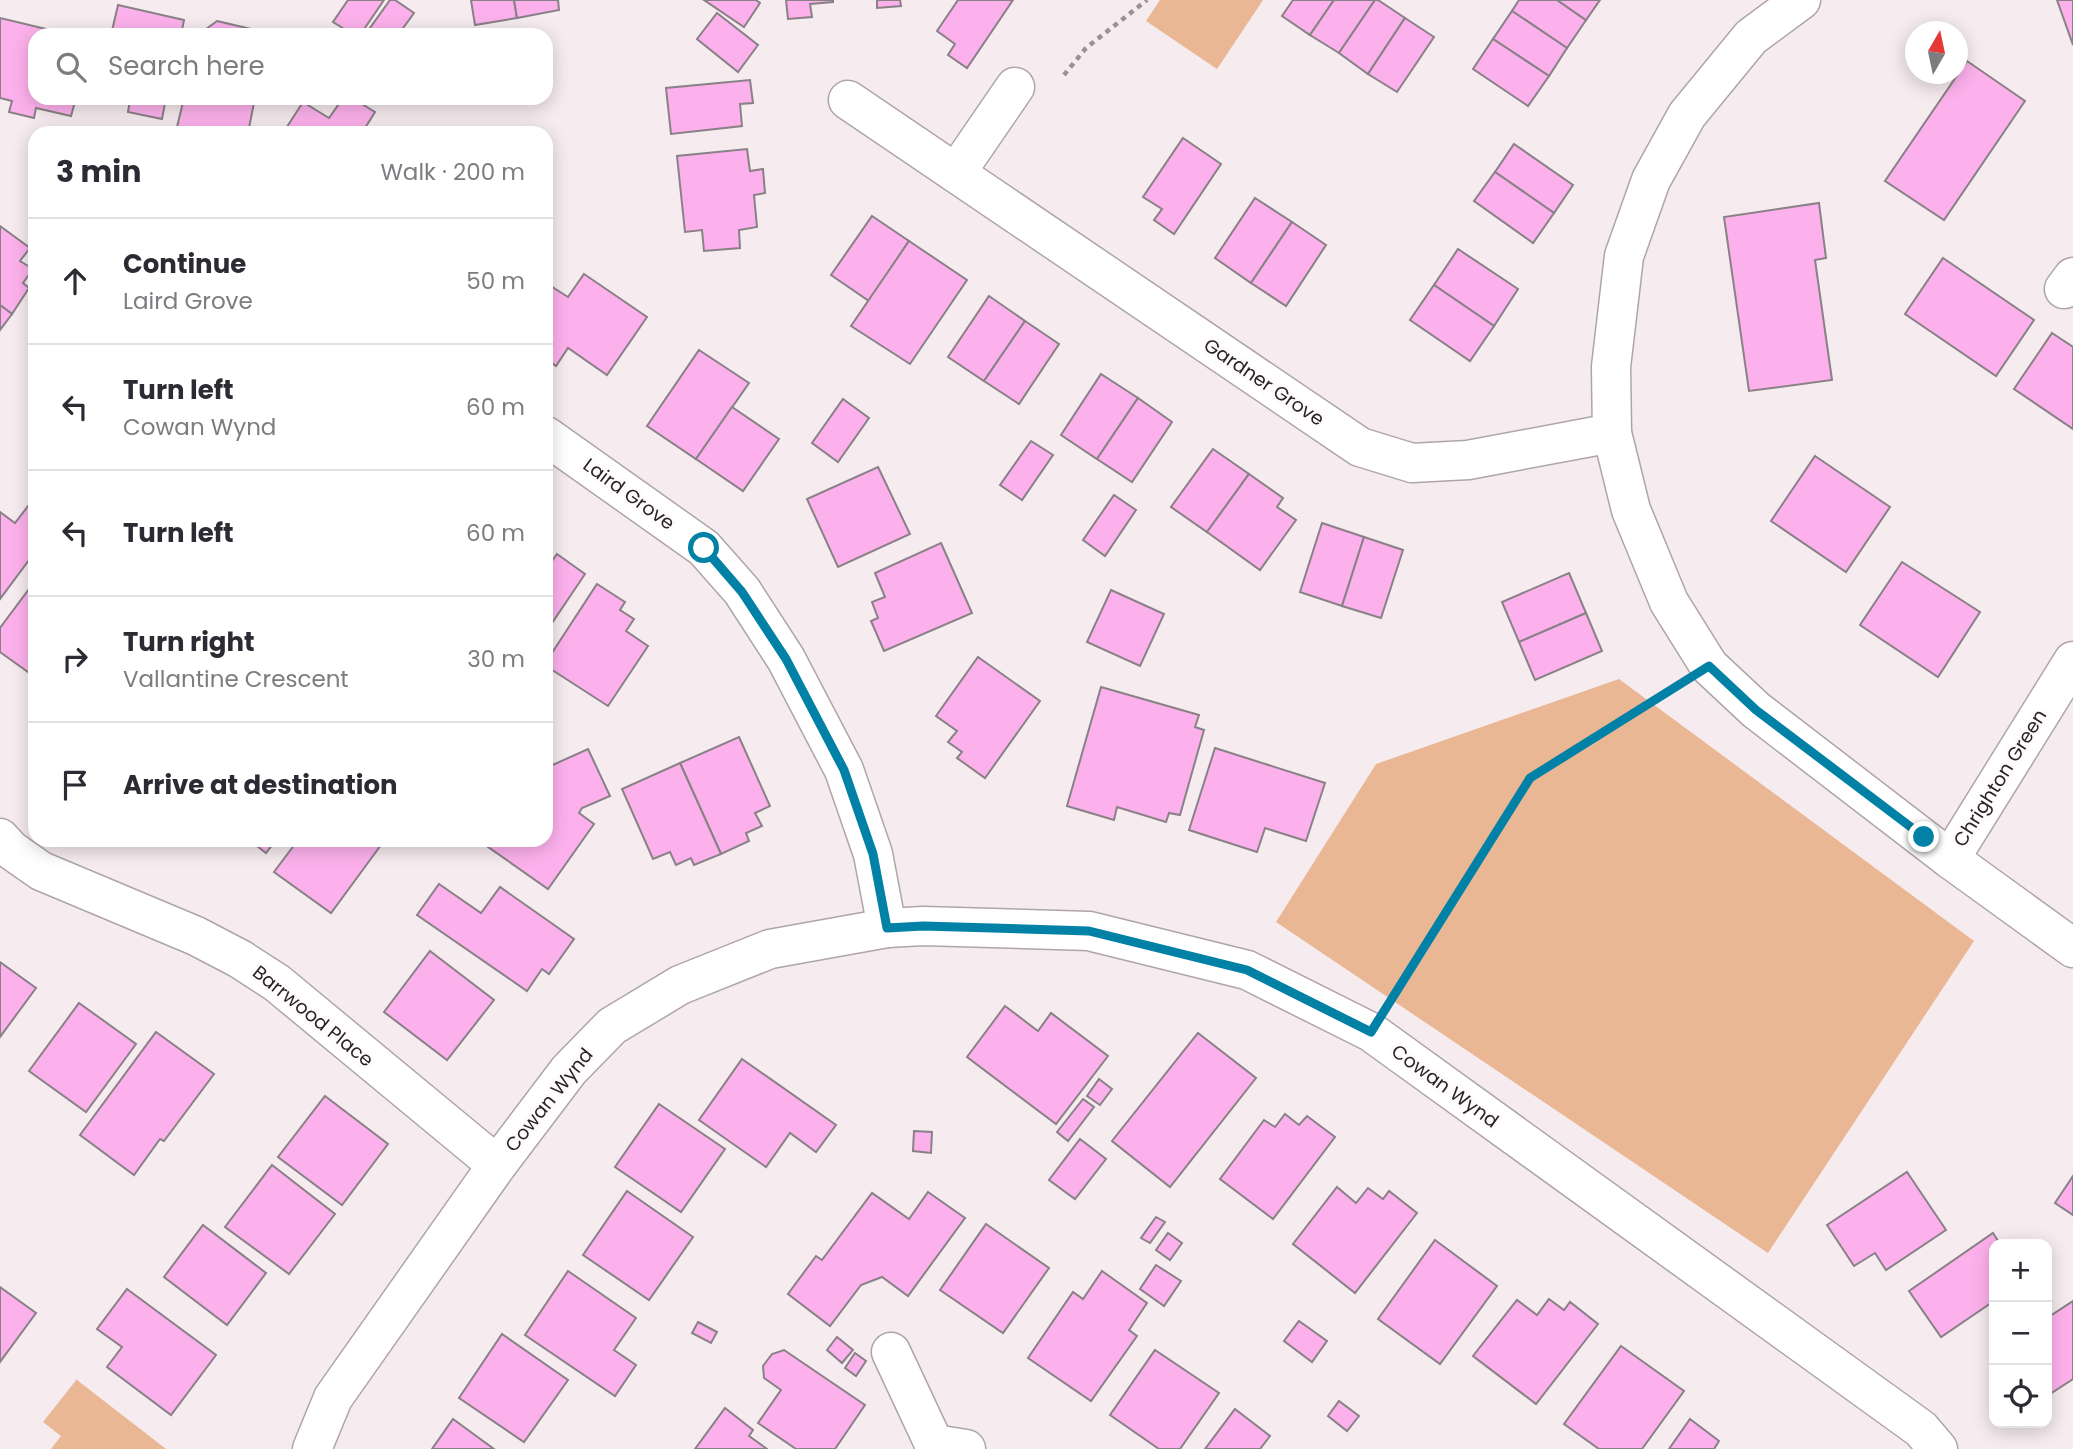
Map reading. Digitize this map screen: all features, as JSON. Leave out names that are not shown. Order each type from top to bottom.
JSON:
[{"type":"street","points":[[1801,0],[1751,37],[1687,115],[1651,180],[1624,256],[1611,367],[1612,433],[1630,510],[1669,601],[1709,666],[1756,710],[1950,859],[2073,948]]},
{"type":"street","points":[[956,173],[1015,87]]},
{"type":"street","name":"Gardner Grove","points":[[848,100],[1360,447],[1412,463],[1454,460],[1612,433]]},
{"type":"street","name":"Laird Grove","points":[[553,441],[704,548],[742,592],[786,659],[844,770],[873,854],[887,928]]},
{"type":"street","name":"Chrighton Green","points":[[1950,859],[2073,661]]},
{"type":"street","name":"Barrwood Place","points":[[0,838],[11,850],[41,871],[196,936],[268,977],[497,1165]]},
{"type":"street","name":"Cowan Wynd","points":[[312,1449],[333,1398],[497,1165],[569,1070],[612,1026],[680,985],[770,949],[887,928],[923,926],[1089,931],[1247,970],[1371,1032],[1921,1429],[1938,1449]]},
{"type":"street","points":[[891,1352],[944,1447]]},
{"type":"path","points":[[1015,87],[1023,74],[1050,93],[1086,48],[1147,0]]},
{"type":"path","points":[[1371,1032],[1530,778],[1709,666]]},
{"type":"shaded area","points":[[1160,0],[1263,0],[1217,69],[1146,21]]},
{"type":"shaded area","points":[[1619,679],[1974,941],[1768,1253],[1276,922],[1376,764]]},
{"type":"shaded area","points":[[77,1379],[166,1449],[51,1449],[61,1436],[43,1422]]},
{"type":"building","points":[[348,0],[384,0],[365,28],[343,28],[333,22]]},
{"type":"building","points":[[390,0],[395,0],[414,13],[403,28],[370,28]]},
{"type":"building","points":[[471,0],[514,0],[517,18],[475,25]]},
{"type":"building","points":[[514,0],[558,0],[559,10],[517,18]]},
{"type":"building","points":[[704,0],[756,0],[760,3],[744,27]]},
{"type":"building","points":[[786,0],[833,2],[810,4],[812,17],[788,19]]},
{"type":"building","points":[[877,0],[900,0],[901,6],[877,8]]},
{"type":"building","points":[[958,0],[1013,0],[967,68],[948,55],[955,44],[937,31]]},
{"type":"building","points":[[1293,0],[1334,0],[1310,35],[1282,16]]},
{"type":"building","points":[[1334,0],[1375,0],[1339,53],[1310,35]]},
{"type":"building","points":[[1375,0],[1405,18],[1368,74],[1339,53]]},
{"type":"building","points":[[1519,0],[1557,0],[1586,20],[1567,48],[1512,11]]},
{"type":"building","points":[[1557,0],[1600,0],[1586,20]]},
{"type":"building","points":[[2057,0],[2073,0],[2073,45]]},
{"type":"building","points":[[118,5],[184,20],[182,28],[113,28]]},
{"type":"building","points":[[1512,11],[1567,48],[1549,76],[1493,39]]},
{"type":"building","points":[[717,13],[758,45],[738,72],[697,39]]},
{"type":"building","points":[[0,18],[42,28],[28,28],[28,105],[74,105],[71,116],[36,108],[34,118],[9,112],[12,101],[0,98]]},
{"type":"building","points":[[1405,18],[1434,37],[1397,92],[1368,74]]},
{"type":"building","points":[[217,21],[247,28],[208,28]]},
{"type":"building","points":[[1493,39],[1549,76],[1528,106],[1473,69]]},
{"type":"building","points":[[1968,62],[2025,101],[1944,220],[1885,181],[1951,84],[1968,84]]},
{"type":"building","points":[[750,80],[753,103],[740,104],[742,126],[671,134],[666,88]]},
{"type":"building","points":[[129,105],[165,105],[162,119],[128,112]]},
{"type":"building","points":[[182,105],[254,105],[249,126],[177,126]]},
{"type":"building","points":[[301,105],[308,105],[329,118],[338,105],[364,105],[375,112],[366,126],[288,126]]},
{"type":"building","points":[[1183,138],[1221,164],[1174,234],[1154,220],[1162,209],[1143,197]]},
{"type":"building","points":[[1514,144],[1573,185],[1554,213],[1495,172]]},
{"type":"building","points":[[747,149],[750,171],[763,169],[765,193],[754,195],[757,227],[739,230],[740,248],[704,251],[702,230],[685,232],[677,156]]},
{"type":"building","points":[[1495,172],[1554,213],[1533,243],[1474,201]]},
{"type":"building","points":[[1255,198],[1292,222],[1251,283],[1215,258]]},
{"type":"building","points":[[1819,203],[1826,258],[1815,260],[1832,380],[1749,391],[1724,217]]},
{"type":"building","points":[[872,216],[909,241],[869,301],[831,275]]},
{"type":"building","points":[[1292,222],[1326,245],[1286,306],[1251,283]]},
{"type":"building","points":[[0,226],[28,247],[20,261],[28,266],[28,276],[23,283],[28,290],[12,314],[0,305]]},
{"type":"building","points":[[909,241],[967,280],[910,364],[851,326]]},
{"type":"building","points":[[1458,249],[1518,289],[1494,326],[1434,285]]},
{"type":"building","points":[[1943,258],[2034,320],[1996,376],[1905,314]]},
{"type":"building","points":[[584,274],[647,317],[607,375],[568,348],[556,366],[553,364],[553,287],[568,297]]},
{"type":"building","points":[[1434,285],[1494,326],[1470,361],[1410,320]]},
{"type":"building","points":[[989,296],[1025,321],[984,381],[948,357]]},
{"type":"building","points":[[0,305],[12,314],[0,330]]},
{"type":"building","points":[[1025,321],[1059,344],[1019,404],[984,381]]},
{"type":"building","points":[[2052,333],[2073,347],[2073,429],[2014,389]]},
{"type":"building","points":[[699,350],[749,383],[696,459],[647,426]]},
{"type":"building","points":[[1101,374],[1138,398],[1097,459],[1061,435]]},
{"type":"building","points":[[1138,398],[1172,422],[1132,482],[1097,459]]},
{"type":"building","points":[[843,399],[869,418],[838,462],[812,443]]},
{"type":"building","points":[[732,407],[779,439],[743,491],[696,459]]},
{"type":"building","points":[[1031,441],[1053,455],[1022,500],[1000,485]]},
{"type":"building","points":[[1213,449],[1249,474],[1207,532],[1171,507]]},
{"type":"building","points":[[1815,456],[1890,507],[1846,572],[1771,521]]},
{"type":"building","points":[[878,467],[910,534],[838,567],[807,499]]},
{"type":"building","points":[[1249,474],[1283,498],[1277,507],[1296,520],[1260,570],[1207,532]]},
{"type":"building","points":[[1114,495],[1136,510],[1105,556],[1083,540]]},
{"type":"building","points":[[28,506],[28,561],[0,599],[0,512],[15,523]]},
{"type":"building","points":[[1322,523],[1364,537],[1342,606],[1300,592]]},
{"type":"building","points":[[1364,537],[1403,550],[1381,618],[1342,606]]},
{"type":"building","points":[[941,543],[972,613],[884,651],[871,621],[878,618],[872,602],[885,597],[875,573]]},
{"type":"building","points":[[557,554],[585,574],[553,622],[553,560]]},
{"type":"building","points":[[1902,562],[1980,612],[1938,677],[1860,625]]},
{"type":"building","points":[[1569,573],[1586,613],[1519,642],[1502,602]]},
{"type":"building","points":[[597,584],[625,602],[620,610],[634,619],[626,631],[648,646],[608,706],[553,671],[553,651]]},
{"type":"building","points":[[28,590],[28,672],[0,652],[0,628]]},
{"type":"building","points":[[1111,590],[1164,614],[1140,666],[1087,642]]},
{"type":"building","points":[[1586,613],[1602,651],[1535,680],[1519,642]]},
{"type":"building","points":[[978,657],[1040,701],[985,778],[957,758],[962,752],[948,742],[957,731],[936,716]]},
{"type":"building","points":[[1101,687],[1199,715],[1195,727],[1204,730],[1180,815],[1169,813],[1166,822],[1117,807],[1114,820],[1067,806]]},
{"type":"building","points":[[739,737],[770,806],[755,813],[762,826],[746,833],[749,841],[721,854],[680,763]]},
{"type":"building","points":[[1215,748],[1325,783],[1306,841],[1265,828],[1257,852],[1189,830]]},
{"type":"building","points":[[588,749],[610,796],[582,808],[579,813],[594,824],[548,889],[488,847],[553,847],[553,765]]},
{"type":"building","points":[[680,763],[721,854],[694,865],[691,858],[676,865],[670,852],[653,859],[622,789]]},
{"type":"building","points":[[258,847],[271,847],[266,853]]},
{"type":"building","points":[[293,847],[380,847],[331,913],[274,872]]},
{"type":"building","points":[[439,884],[481,913],[500,887],[574,939],[549,974],[542,969],[527,991],[417,915]]},
{"type":"building","points":[[430,951],[494,1000],[447,1060],[384,1012]]},
{"type":"building","points":[[0,962],[36,988],[0,1037]]},
{"type":"building","points":[[79,1003],[136,1044],[86,1112],[29,1071]]},
{"type":"building","points":[[1005,1006],[1038,1031],[1051,1013],[1108,1056],[1056,1124],[967,1057]]},
{"type":"building","points":[[156,1032],[214,1074],[164,1141],[160,1139],[134,1175],[80,1135]]},
{"type":"building","points":[[1198,1033],[1256,1078],[1170,1187],[1112,1141]]},
{"type":"building","points":[[742,1059],[836,1125],[816,1152],[790,1133],[766,1167],[699,1120]]},
{"type":"building","points":[[1099,1079],[1112,1089],[1100,1105],[1087,1096]]},
{"type":"building","points":[[325,1096],[388,1144],[342,1205],[278,1157]]},
{"type":"building","points":[[1083,1099],[1094,1107],[1068,1141],[1057,1132]]},
{"type":"building","points":[[659,1104],[725,1149],[681,1212],[615,1167]]},
{"type":"building","points":[[1285,1114],[1299,1125],[1307,1116],[1335,1137],[1273,1219],[1220,1179],[1264,1120],[1275,1127]]},
{"type":"building","points":[[914,1131],[932,1132],[931,1153],[913,1151]]},
{"type":"building","points":[[1080,1139],[1106,1159],[1075,1199],[1049,1180]]},
{"type":"building","points":[[272,1165],[335,1214],[289,1274],[225,1227]]},
{"type":"building","points":[[1907,1172],[1946,1230],[1886,1270],[1875,1253],[1854,1266],[1827,1225]]},
{"type":"building","points":[[2073,1176],[2073,1215],[2055,1203]]},
{"type":"building","points":[[1337,1187],[1356,1203],[1368,1188],[1383,1199],[1389,1191],[1417,1213],[1355,1293],[1293,1244]]},
{"type":"building","points":[[627,1191],[693,1237],[649,1300],[583,1255]]},
{"type":"building","points":[[928,1192],[965,1218],[908,1296],[882,1277],[861,1285],[830,1326],[788,1294],[816,1256],[822,1260],[872,1193],[909,1219]]},
{"type":"building","points":[[1156,1217],[1165,1222],[1150,1243],[1141,1238]]},
{"type":"building","points":[[986,1224],[1049,1268],[1003,1333],[940,1290]]},
{"type":"building","points":[[203,1225],[266,1273],[227,1325],[164,1277]]},
{"type":"building","points":[[1168,1233],[1182,1243],[1170,1260],[1156,1250]]},
{"type":"building","points":[[1993,1233],[1997,1239],[1989,1239],[1989,1304],[1941,1337],[1909,1291]]},
{"type":"building","points":[[1435,1240],[1497,1286],[1440,1364],[1378,1319]]},
{"type":"building","points":[[1156,1265],[1181,1281],[1164,1306],[1140,1289]]},
{"type":"building","points":[[568,1271],[636,1318],[614,1350],[636,1365],[615,1396],[525,1335]]},
{"type":"building","points":[[1102,1271],[1147,1303],[1129,1330],[1137,1336],[1091,1401],[1028,1358],[1073,1292],[1083,1299]]},
{"type":"building","points":[[0,1287],[36,1313],[0,1362]]},
{"type":"building","points":[[127,1289],[216,1355],[171,1415],[107,1367],[122,1347],[97,1329]]},
{"type":"building","points":[[1549,1299],[1564,1310],[1570,1302],[1598,1324],[1536,1404],[1473,1356],[1517,1300],[1537,1315]]},
{"type":"building","points":[[2073,1301],[2073,1379],[2052,1393],[2052,1365],[2052,1315]]},
{"type":"building","points":[[1299,1321],[1327,1341],[1312,1362],[1284,1341]]},
{"type":"building","points":[[698,1322],[717,1332],[711,1343],[692,1333]]},
{"type":"building","points":[[502,1334],[568,1380],[524,1442],[459,1398]]},
{"type":"building","points":[[837,1337],[853,1350],[842,1363],[827,1350]]},
{"type":"building","points":[[1621,1346],[1684,1391],[1642,1449],[1599,1449],[1564,1424]]},
{"type":"building","points":[[784,1350],[865,1405],[835,1449],[796,1449],[758,1423],[781,1390],[764,1378],[763,1366],[772,1354]]},
{"type":"building","points":[[1155,1350],[1219,1393],[1180,1449],[1159,1449],[1110,1415]]},
{"type":"building","points":[[855,1353],[866,1361],[856,1376],[845,1368]]},
{"type":"building","points":[[1339,1401],[1359,1416],[1347,1431],[1328,1416]]},
{"type":"building","points":[[725,1408],[753,1430],[749,1436],[767,1449],[695,1449]]},
{"type":"building","points":[[1235,1409],[1270,1436],[1260,1449],[1205,1449]]},
{"type":"building","points":[[453,1419],[494,1449],[432,1449]]},
{"type":"building","points":[[1690,1419],[1719,1441],[1714,1449],[1669,1449]]},
{"type":"route","points":[[704,548],[742,592],[786,659],[844,770],[873,854],[887,928],[923,926],[1089,931],[1247,970],[1371,1032],[1530,778],[1709,666],[1756,710],[1924,837]]}]
